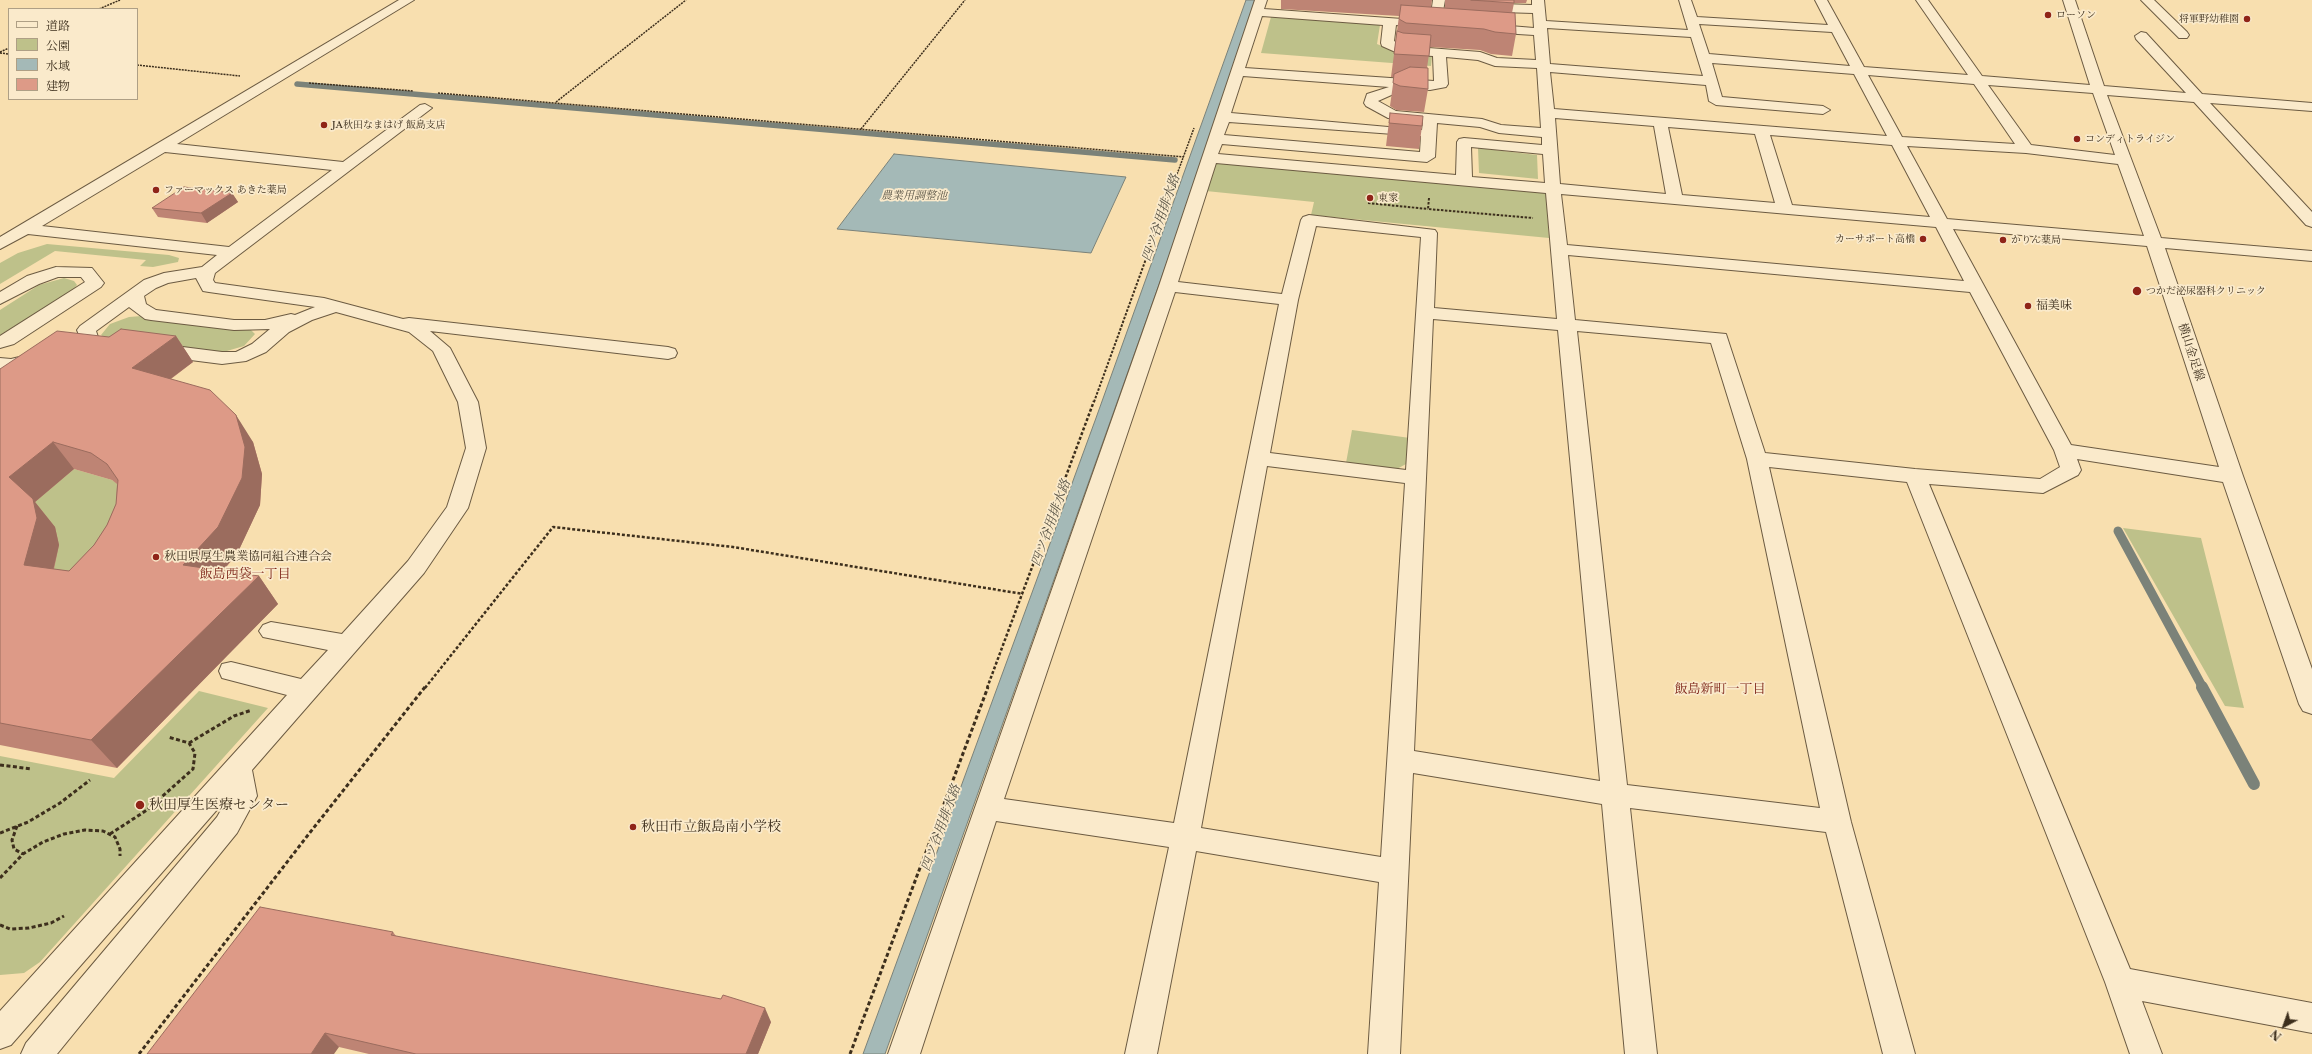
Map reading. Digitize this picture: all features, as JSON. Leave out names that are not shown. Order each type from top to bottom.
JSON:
[{"type":"street","points":[[0,244],[408,0]]},
{"type":"street","points":[[1436,25],[1439,0]]},
{"type":"street","points":[[1469,0],[1482,1],[1501,8],[1538,5],[1553,188],[1616,795],[1641,1054]]},
{"type":"street","points":[[1685,0],[1712,81],[1716,101],[1823,110]]},
{"type":"street","points":[[1757,459],[1915,476],[2043,486],[2071,470],[2064,450],[1974,287],[1821,0]]},
{"type":"street","points":[[1922,0],[1977,81],[2026,149]]},
{"type":"street","name":"横山金足線","points":[[2069,0],[2123,160],[2154,240],[2232,476],[2312,704]]},
{"type":"street","points":[[2147,0],[2183,35]]},
{"type":"street","points":[[904,1054],[987,808],[1168,286],[1260,6],[1390,21],[1451,26]]},
{"type":"street","points":[[1692,20],[1837,29]]},
{"type":"street","points":[[1390,21],[1387,44],[1400,50],[1480,56],[1495,62],[1712,81]]},
{"type":"street","points":[[1474,27],[1696,34]]},
{"type":"street","points":[[2141,36],[2197,99],[2312,222]]},
{"type":"street","points":[[1239,72],[1430,86],[1440,84],[1439,53]]},
{"type":"street","points":[[1704,58],[2197,99],[2312,107]]},
{"type":"street","points":[[1411,85],[1372,97],[1371,103],[1393,115],[1482,123],[1499,129],[1548,133]]},
{"type":"street","points":[[306,316],[283,328],[259,348],[239,357],[222,358],[91,342],[79,334],[135,295],[164,278],[206,270],[344,167],[424,97]]},
{"type":"street","points":[[1547,113],[1897,141],[2026,149],[2123,160]]},
{"type":"street","points":[[1224,117],[1428,134]]},
{"type":"street","points":[[1217,139],[1427,157],[1430,118]]},
{"type":"street","points":[[1660,122],[1675,199]]},
{"type":"street","points":[[1761,130],[1785,209]]},
{"type":"street","points":[[1464,180],[1464,142],[1550,150]]},
{"type":"street","points":[[161,147],[344,167]]},
{"type":"street","points":[[1337,169],[1339,150]]},
{"type":"street","points":[[1210,158],[1940,223],[2154,240],[2312,256]]},
{"type":"street","points":[[1141,1054],[1185,837],[1289,300],[1309,220],[1429,233],[1384,1054]]},
{"type":"street","points":[[25,229],[231,252]]},
{"type":"street","points":[[1560,248],[1974,287]]},
{"type":"street","points":[[5,1020],[238,768],[416,567],[457,508],[476,448],[468,402],[441,348],[415,328],[336,307],[209,287],[204,280],[206,270]]},
{"type":"street","points":[[0,299],[33,280],[56,272],[86,272],[95,283],[7,340],[0,342]]},
{"type":"street","points":[[1168,286],[1289,300]]},
{"type":"street","points":[[135,295],[138,307],[151,315],[234,325],[265,325],[306,316],[336,307]]},
{"type":"street","points":[[1425,312],[1568,326],[1719,338],[1757,459],[1837,822],[1899,1054]]},
{"type":"street","points":[[386,320],[668,353]]},
{"type":"street","points":[[0,364],[11,365],[50,354],[6,384]]},
{"type":"street","points":[[2064,450],[2232,476]]},
{"type":"street","points":[[1259,458],[1416,478]]},
{"type":"street","points":[[1915,476],[2120,982],[2146,1054]]},
{"type":"street","points":[[271,631],[348,644]]},
{"type":"street","points":[[231,671],[307,690]]},
{"type":"street","points":[[1401,760],[1616,795],[1778,813],[1837,822]]},
{"type":"street","points":[[37,1054],[227,825],[243,796],[238,768]]},
{"type":"street","points":[[987,808],[1185,837],[1393,872]]},
{"type":"street","points":[[2120,982],[2312,1018]]},
{"type":"path","points":[[102,8],[120,0]]},
{"type":"path","points":[[555,102],[686,0]]},
{"type":"path","points":[[861,129],[965,0]]},
{"type":"path","points":[[138,65],[424,97],[555,102],[1183,157],[1023,594],[850,1054]]},
{"type":"path","points":[[1428,209],[1429,198]]},
{"type":"path","points":[[1368,203],[1539,219]]},
{"type":"path","points":[[139,1054],[308,835],[553,527],[733,547],[1023,594]]},
{"type":"path","points":[[168,738],[189,743],[234,716],[254,710]]},
{"type":"path","points":[[110,834],[147,810],[193,769],[195,753],[189,743]]},
{"type":"path","points":[[0,765],[32,769]]},
{"type":"path","points":[[0,833],[17,826],[60,803],[90,780]]},
{"type":"path","points":[[17,826],[12,840],[14,848],[23,854]]},
{"type":"path","points":[[0,878],[23,854],[43,842],[64,834],[85,830],[103,831],[115,837],[120,849],[119,863]]},
{"type":"path","points":[[0,925],[10,929],[29,928],[51,923],[68,914]]},
{"type":"green space","points":[[1271,17],[1380,25],[1377,44],[1399,53],[1432,56],[1431,66],[1261,53]]},
{"type":"green space","points":[[1478,148],[1537,155],[1538,179],[1479,173]]},
{"type":"green space","points":[[1216,163],[1546,193],[1549,238],[1311,215],[1314,202],[1206,191]]},
{"type":"green space","points":[[47,244],[169,255],[179,258],[178,262],[153,267],[140,266],[146,260],[55,251],[0,284],[0,263],[18,253]]},
{"type":"green space","points":[[64,278],[74,281],[77,285],[72,291],[0,335],[0,310],[39,285]]},
{"type":"green space","points":[[142,316],[250,329],[255,334],[244,346],[220,353],[106,339],[101,335],[110,324],[129,317]]},
{"type":"green space","points":[[1352,430],[1410,438],[1406,464],[1395,470],[1346,463]]},
{"type":"green space","points":[[74,469],[112,480],[128,491],[129,553],[29,589],[26,509]]},
{"type":"green space","points":[[2123,528],[2201,538],[2244,708],[2225,706]]},
{"type":"green space","points":[[199,691],[268,708],[40,962],[24,973],[0,975],[0,756],[114,778]]},
{"type":"water","name":"四ツ谷用排水路","points":[[1246,0],[1256,0],[1203,161],[885,1054],[863,1054],[1096,418]]},
{"type":"water","name":"農業用調整池","points":[[894,154],[1126,177],[1091,253],[837,229]]},
{"type":"building","points":[[1471,0],[1514,0],[1514,3]]},
{"type":"building","points":[[1401,5],[1515,13],[1516,34],[1495,32],[1484,29],[1406,23],[1399,19]]},
{"type":"building","points":[[1397,31],[1403,33],[1431,35],[1429,56],[1394,54]]},
{"type":"building","points":[[1410,67],[1428,68],[1428,89],[1400,86],[1393,83],[1394,74]]},
{"type":"building","points":[[1390,113],[1423,116],[1422,126],[1389,123]]},
{"type":"building","points":[[184,187],[232,193],[201,213],[152,208]]},
{"type":"building","name":"秋田県厚生農業協同組合連合会","points":[[121,329],[176,336],[132,368],[210,390],[236,415],[245,447],[242,478],[218,527],[183,565],[259,576],[91,740],[0,723],[0,369],[57,331],[109,337]],"holes":[[[53,442],[91,453],[107,464],[118,480],[116,504],[107,525],[94,545],[69,571],[24,565],[37,518],[33,499],[9,477]]]},
{"type":"building","points":[[260,907],[393,932],[391,935],[721,999],[723,995],[765,1008],[746,1054],[416,1054],[325,1033],[311,1054],[147,1054]]},
{"type":"waterway","points":[[297,84],[1175,160]]},
{"type":"waterway","points":[[2118,531],[2203,688]]},
{"type":"waterway","points":[[2202,687],[2254,784]]},
{"type":"place","name":"ローソン","points":[[2048,15]]},
{"type":"place","name":"将軍野幼稚園","points":[[2247,19]]},
{"type":"place","name":"JA秋田なまはげ 飯島支店","points":[[324,125]]},
{"type":"place","name":"コンディトライジン","points":[[2077,139]]},
{"type":"place","name":"ファーマックス あきた薬局","points":[[156,190]]},
{"type":"place","name":"東家","points":[[1370,198]]},
{"type":"place","name":"カーサポート高橋","points":[[1923,239]]},
{"type":"place","name":"かりん薬局","points":[[2003,240]]},
{"type":"place","name":"つかだ泌尿器科クリニック","points":[[2137,291]]},
{"type":"place","name":"福美味","points":[[2028,306]]},
{"type":"place","name":"秋田県厚生農業協同組合連合会","points":[[156,557]]},
{"type":"place","name":"秋田厚生医療センター","points":[[140,805]]},
{"type":"place","name":"秋田市立飯島南小学校","points":[[633,827]]},
{"type":"district","name":"飯島西袋一丁目","points":[[245,574]]},
{"type":"district","name":"飯島新町一丁目","points":[[1720,689]]}]
